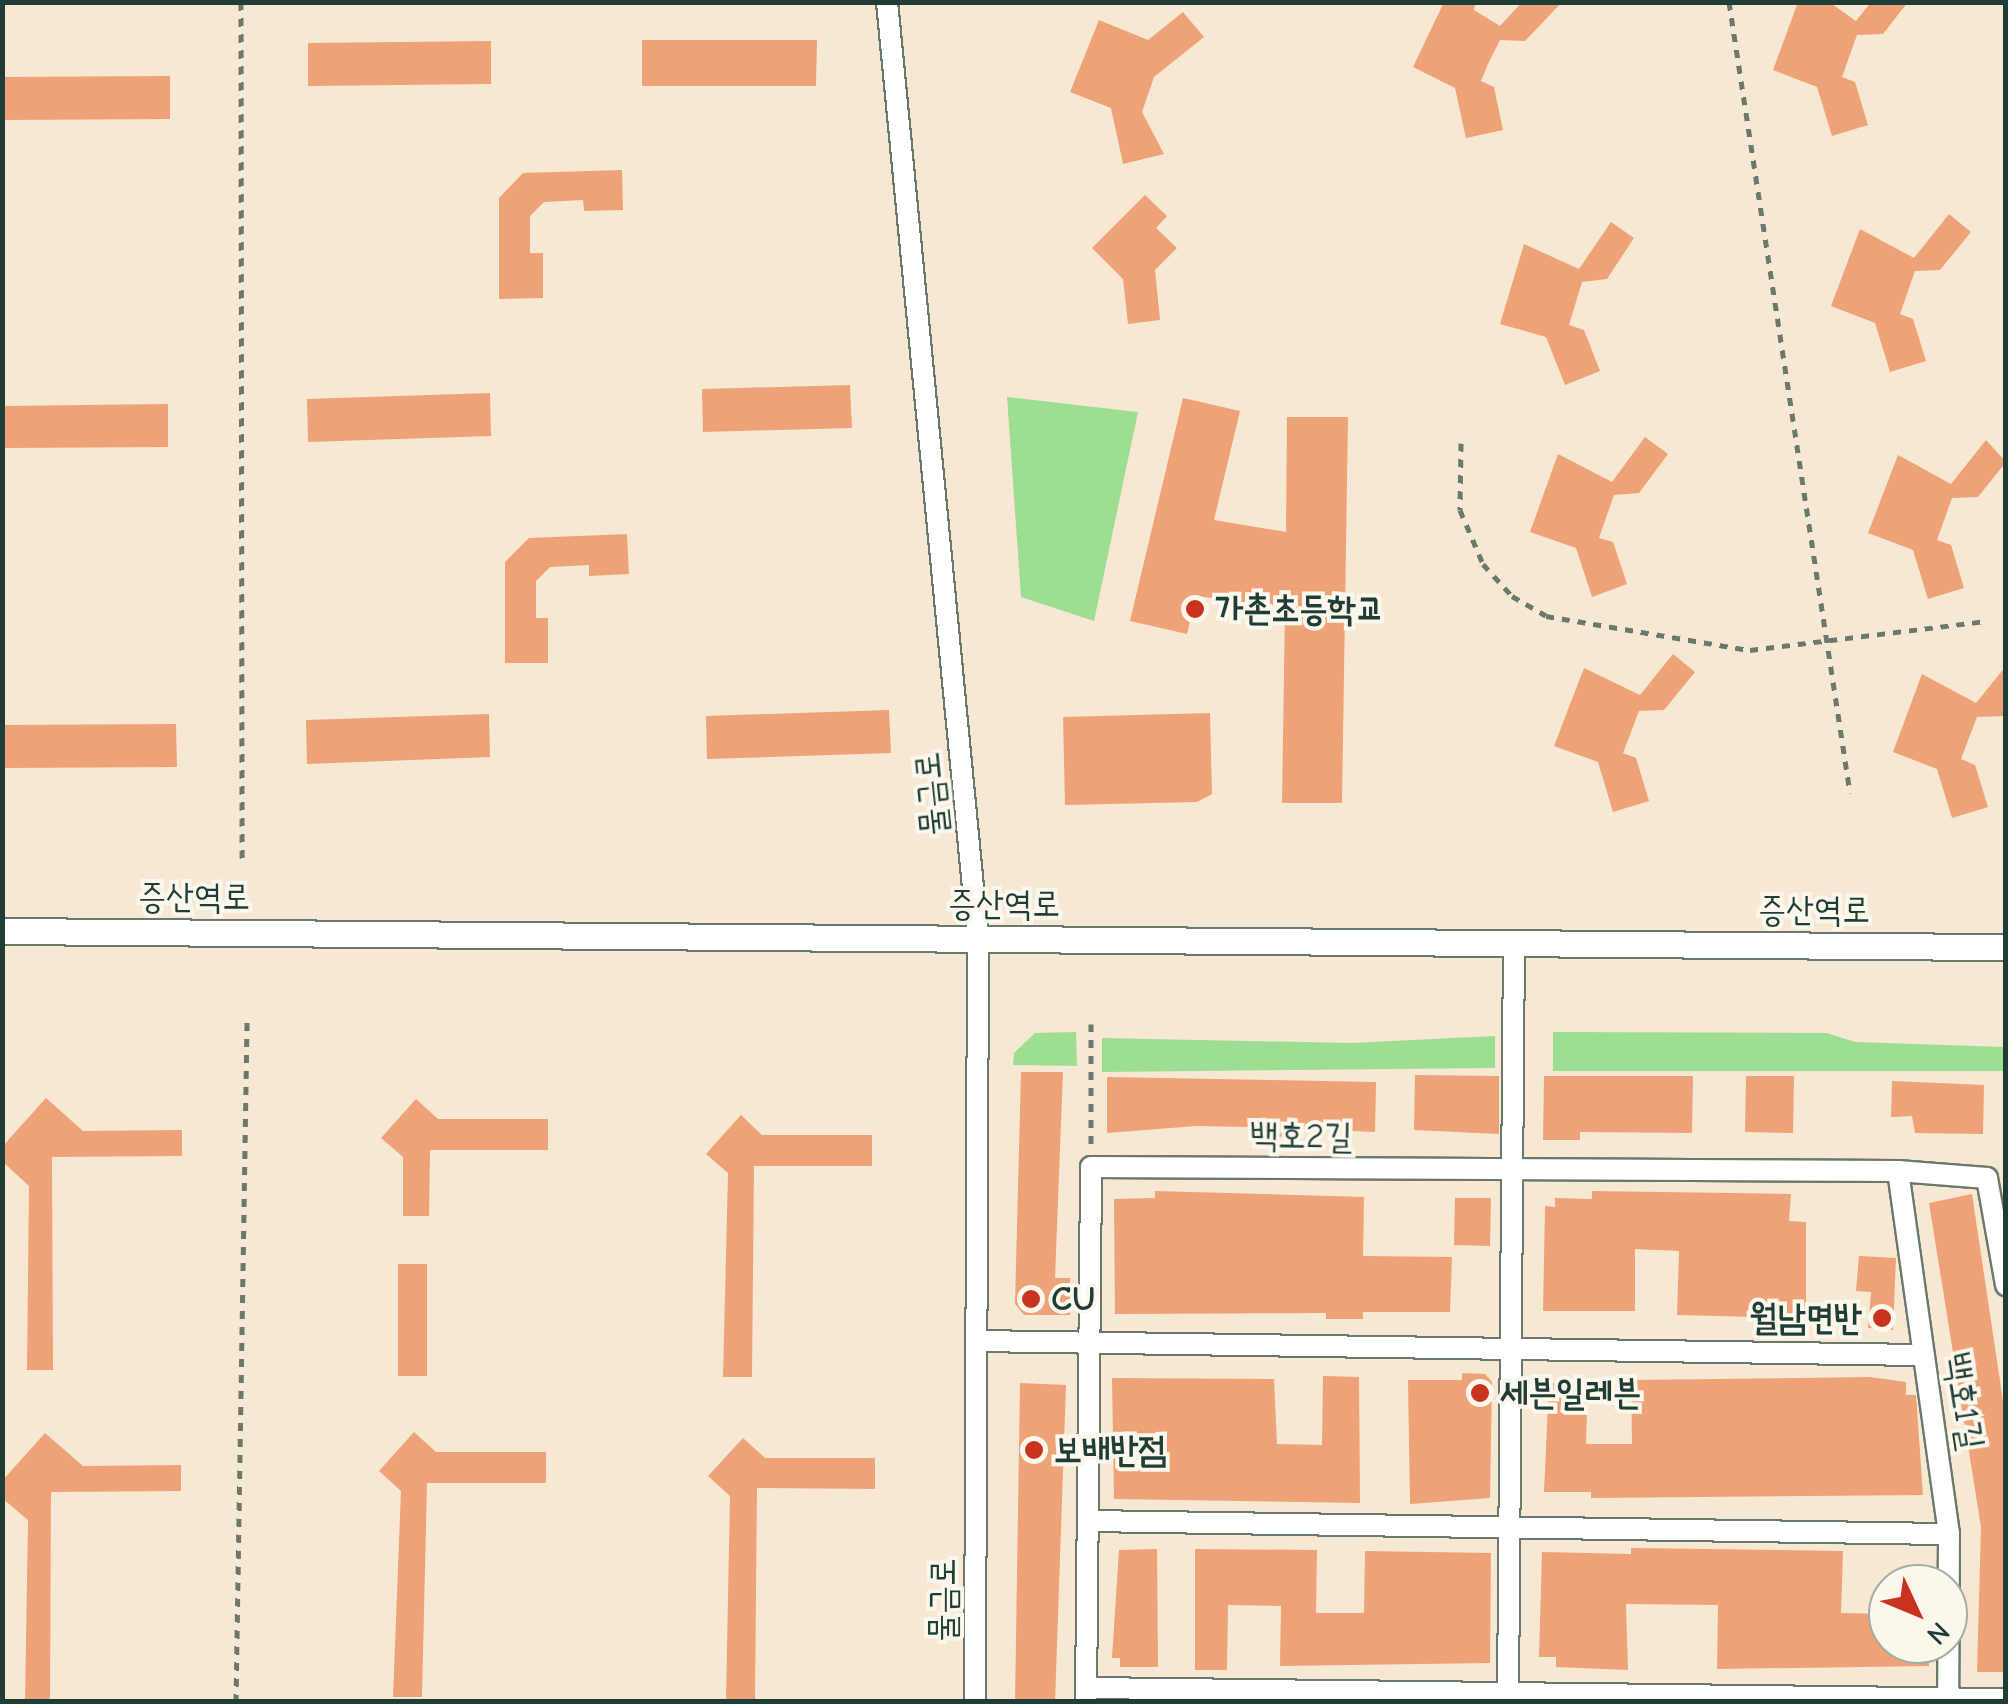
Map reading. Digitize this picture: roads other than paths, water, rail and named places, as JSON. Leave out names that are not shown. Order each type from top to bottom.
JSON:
[{"type":"street","name":"물금로","points":[[887,2],[978,939],[975,1702]]},
{"type":"street","name":"증산역로","points":[[2,931],[2006,947]]},
{"type":"street","points":[[1508,1699],[1514,943]]},
{"type":"street","name":"백호2길","points":[[1090,1345],[1091,1167],[1511,1171]]},
{"type":"street","points":[[1511,1171],[1898,1171],[1987,1178],[2006,1285]]},
{"type":"street","name":"백호1길","points":[[1898,1171],[1949,1534],[1948,1701]]},
{"type":"street","points":[[976,1341],[1923,1355]]},
{"type":"street","points":[[1090,1345],[1086,1695],[2006,1699]]},
{"type":"street","points":[[1088,1521],[1509,1524],[1949,1534]]},
{"type":"place","name":"가촌초등학교","points":[[1195,609]]},
{"type":"place","name":"CU","points":[[1031,1299]]},
{"type":"place","name":"월남면반","points":[[1882,1318]]},
{"type":"place","name":"세븐일레븐","points":[[1480,1393]]},
{"type":"place","name":"보배반점","points":[[1034,1450]]}]
